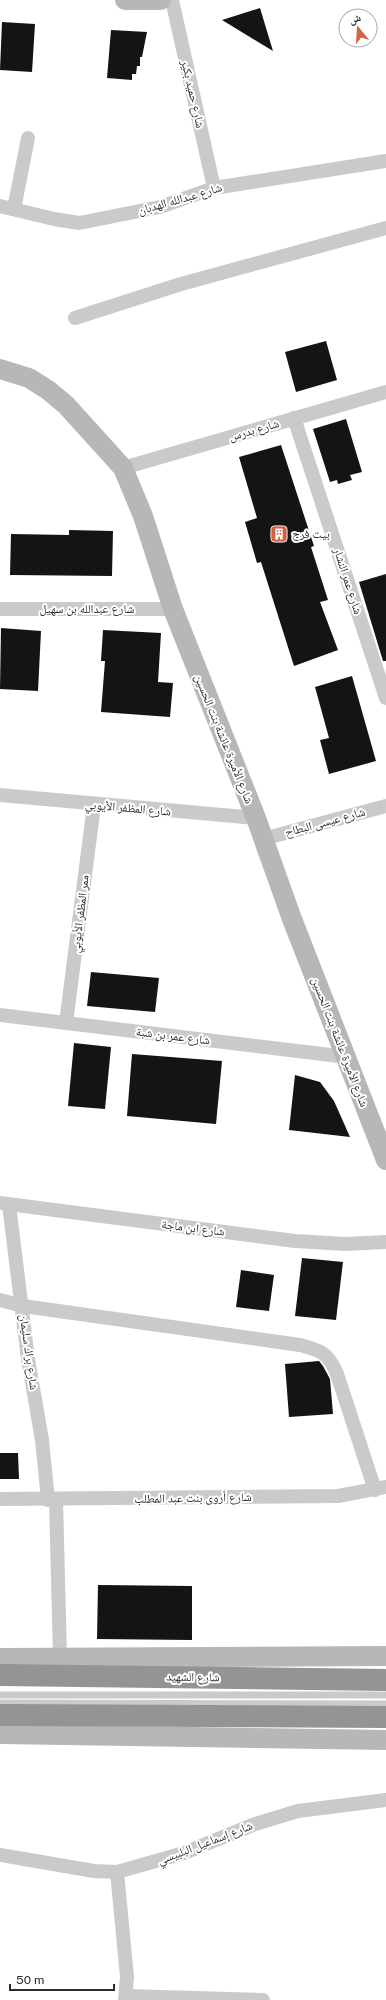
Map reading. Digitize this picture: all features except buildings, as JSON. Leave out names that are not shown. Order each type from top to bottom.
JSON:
[{"type":"highway","name":"شارع الشهيد","points":[[0,1675],[386,1680]]},
{"type":"highway","points":[[0,1715],[386,1717]]},
{"type":"street","points":[[125,0],[161,0]]},
{"type":"street","name":"شارع حميد بكير","points":[[172,0],[214,188]]},
{"type":"street","points":[[14,209],[28,138]]},
{"type":"street","name":"شارع عبدالله الهدبان","points":[[0,206],[54,220],[79,223],[160,206],[214,188],[386,161]]},
{"type":"street","points":[[75,318],[181,284],[386,228]]},
{"type":"street","name":"شارع الأميرة عائشة بنت الحسين","points":[[0,369],[29,378],[48,390],[66,405],[123,468],[143,516],[173,609],[256,818],[292,919],[386,1160]]},
{"type":"street","name":"شارع بدرس","points":[[123,468],[386,392]]},
{"type":"street","name":"شارع عمر النشار","points":[[294,418],[386,698]]},
{"type":"street","name":"شارع عبدالله بن سهيل","points":[[0,609],[173,609]]},
{"type":"street","name":"شارع المظفر الأيوبي","points":[[0,795],[94,805],[256,818]]},
{"type":"street","name":"ممر المظفر الأيوبي","points":[[66,1023],[94,805]]},
{"type":"street","name":"شارع عيسى البطاح","points":[[263,839],[386,806]]},
{"type":"street","name":"شارع عمر بن شبة","points":[[0,1015],[347,1057]]},
{"type":"street","name":"شارع ابن ماجة","points":[[4,1204],[295,1241],[346,1244],[386,1242]]},
{"type":"street","name":"شارع براك سليمان","points":[[4,1204],[22,1306],[28,1359],[52,1499],[60,1658]]},
{"type":"street","points":[[0,1300],[22,1306],[300,1344],[319,1350],[331,1361],[337,1374],[380,1489]]},
{"type":"street","name":"شارع أروى بنت عبد المطلب","points":[[0,1499],[338,1496],[380,1489]]},
{"type":"street","points":[[0,1658],[386,1656]]},
{"type":"street","points":[[0,1734],[386,1740]]},
{"type":"street","name":"شارع إسماعيل البلبيسي","points":[[0,1854],[94,1871],[117,1872],[196,1849],[255,1824],[298,1811],[386,1800]]},
{"type":"street","points":[[117,1872],[127,1977],[126,1998],[264,2000]]},
{"type":"lane","points":[[0,1695],[386,1695]]},
{"type":"lane","points":[[0,1704],[386,1704]]},
{"type":"place","name":"بيت فرح","points":[[279,534]]}]
